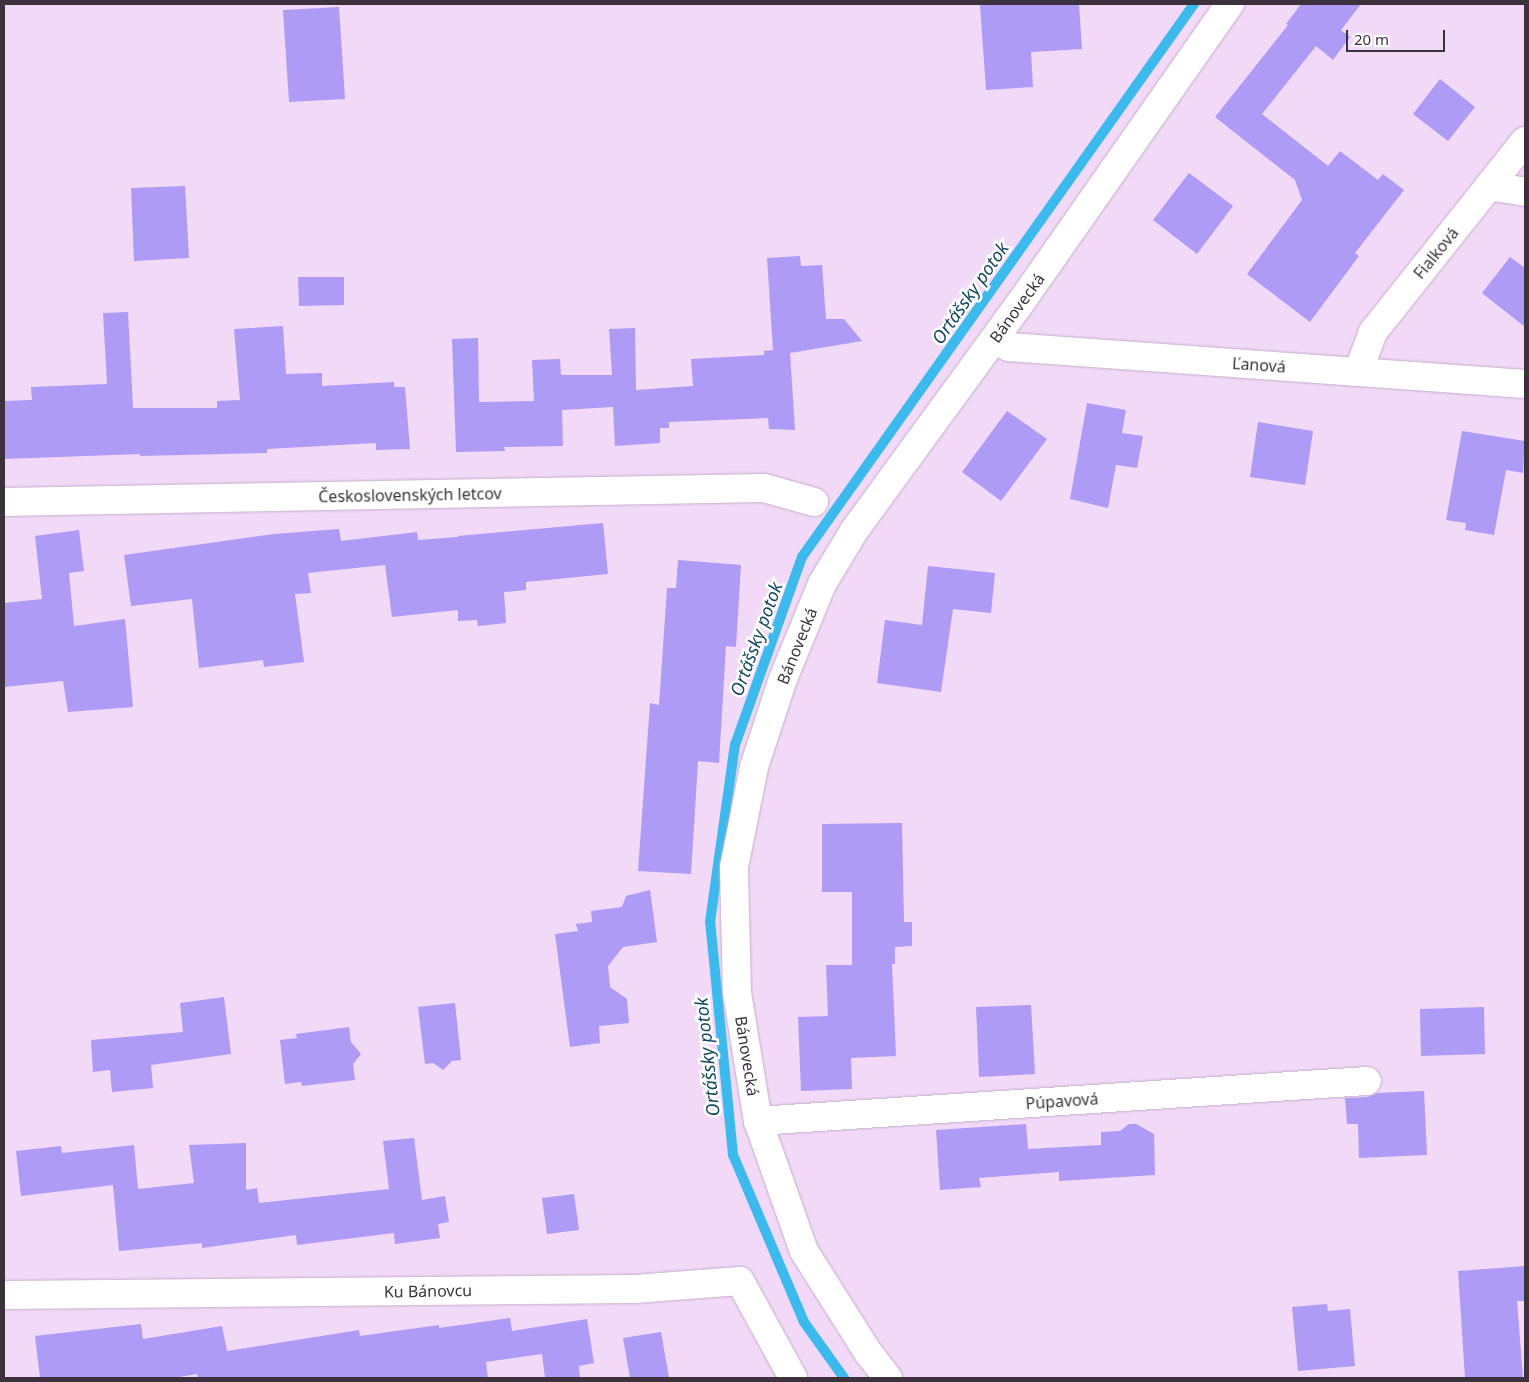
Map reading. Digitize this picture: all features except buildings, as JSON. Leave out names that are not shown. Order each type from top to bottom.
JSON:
[{"type":"street","name":"Bánovecká","points":[[888,1378],[869,1354],[804,1251],[758,1121],[737,993],[734,867],[754,767],[783,679],[822,584],[854,531],[994,340],[1230,4]]},
{"type":"street","name":"Fialková","points":[[1358,372],[1372,332],[1525,141]]},
{"type":"street","points":[[1489,186],[1525,192]]},
{"type":"street","name":"Ľanová","points":[[994,340],[1009,347],[1525,384]]},
{"type":"street","name":"Československých letcov","points":[[4,502],[764,488],[814,502]]},
{"type":"street","name":"Púpavová","points":[[758,1121],[1367,1081]]},
{"type":"street","name":"Ku Bánovcu","points":[[4,1295],[635,1289],[740,1281],[793,1378]]},
{"type":"waterway","name":"Ortášsky potok","points":[[844,1378],[804,1322],[733,1155],[710,922],[735,745],[802,557],[1194,4]]}]
